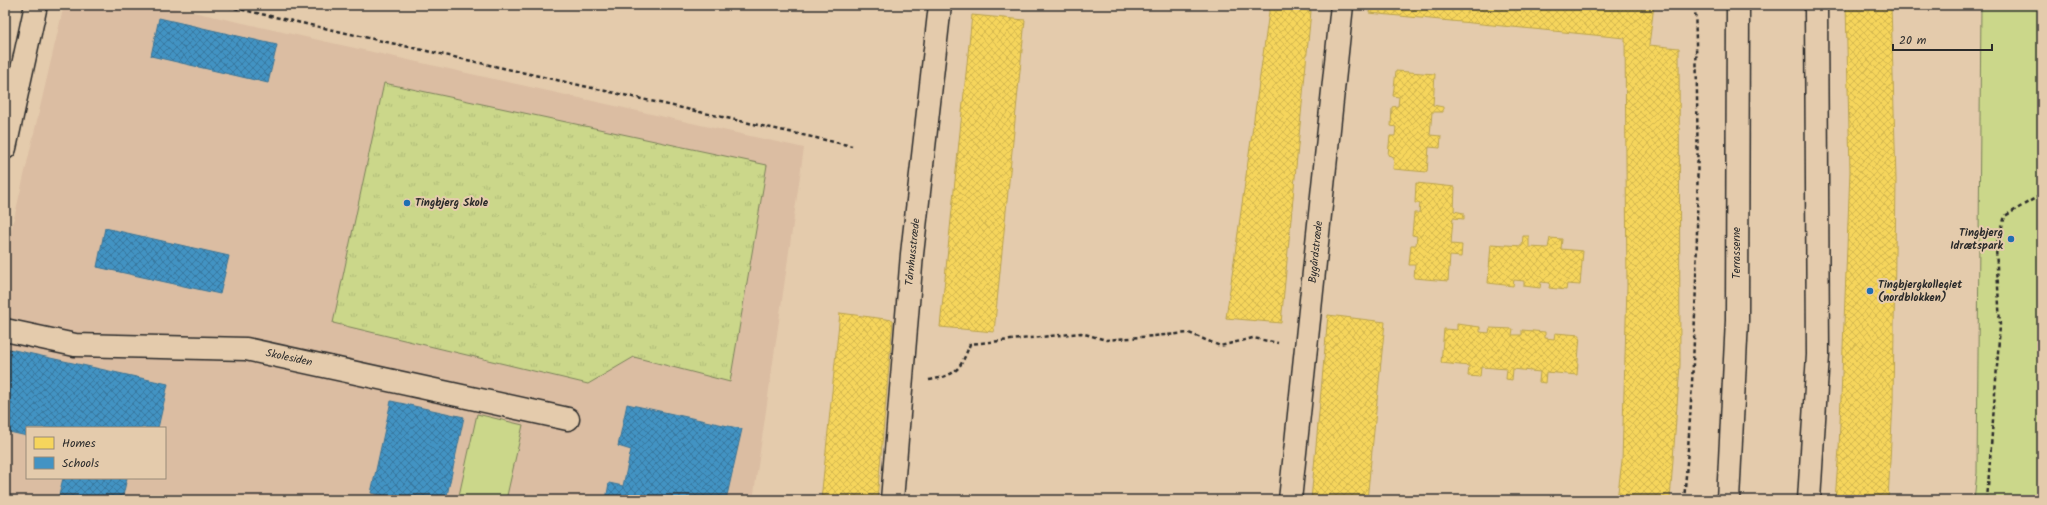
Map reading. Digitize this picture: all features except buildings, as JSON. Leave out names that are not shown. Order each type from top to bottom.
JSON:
[{"type":"street","points":[[5,148],[36,5]]},
{"type":"street","name":"Tårnhusstræde","points":[[892,500],[912,254],[940,5]]},
{"type":"street","name":"Bygårdstræde","points":[[1290,500],[1342,5]]},
{"type":"street","name":"Terrasserne","points":[[1728,500],[1737,320],[1738,5]]},
{"type":"street","points":[[1809,500],[1818,355],[1816,5]]},
{"type":"street","name":"Skolesiden","points":[[5,330],[75,345],[246,349],[568,419]]},
{"type":"path","points":[[221,5],[852,146]]},
{"type":"path","points":[[1684,500],[1694,334],[1698,187],[1695,5]]},
{"type":"path","points":[[1987,500],[2000,326],[1996,247],[2005,216],[2042,194]]},
{"type":"path","points":[[901,385],[949,376],[963,363],[970,344],[1081,333],[1106,340],[1189,333],[1220,346],[1254,338],[1306,349]]},
{"type":"shaded area","name":"Tingbjerg Skole","points":[[64,5],[162,5],[804,148],[753,500],[5,500],[5,257]]},
{"type":"green space","name":"Tingbjerg Idrætspark","points":[[1981,5],[2042,5],[2042,500],[1974,500],[1977,473]]},
{"type":"green space","points":[[384,83],[767,165],[730,382],[634,357],[588,384],[333,323]]},
{"type":"green space","points":[[477,414],[523,425],[506,500],[458,500]]},
{"type":"place","name":"Tingbjerg Skole","points":[[407,203]]},
{"type":"place","name":"Tingbjerg Idrætspark","points":[[2011,239]]},
{"type":"place","name":"Tingbjergkollegiet (nordblokken)","points":[[1870,291]]}]
